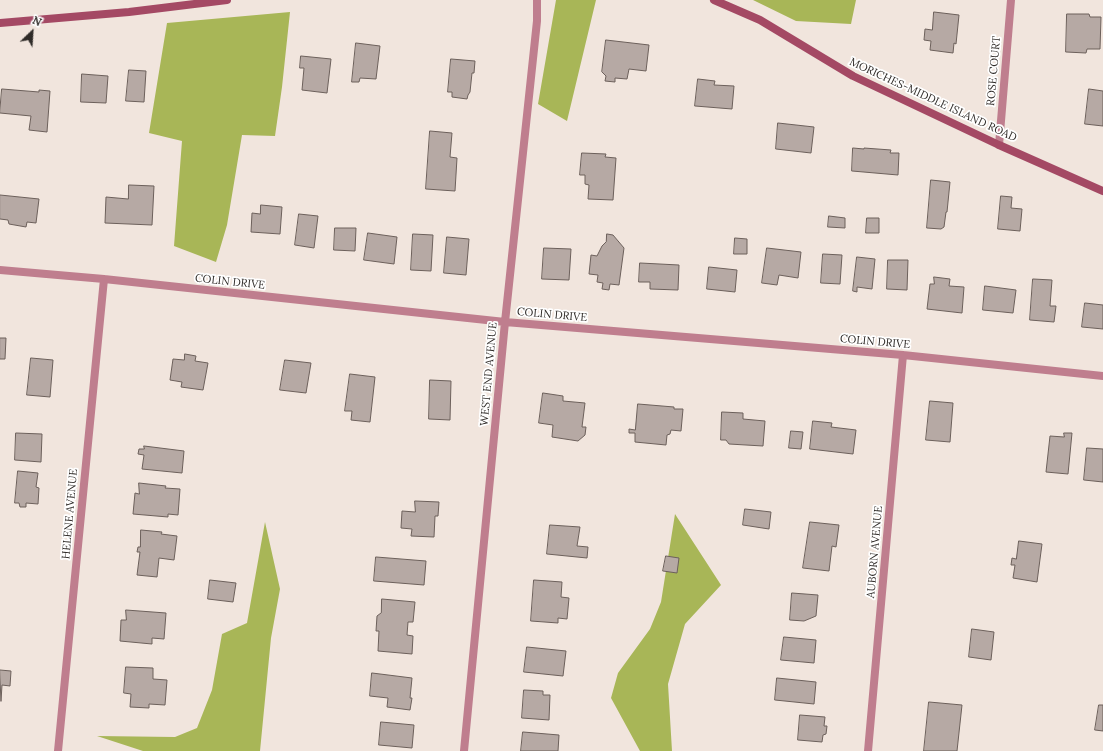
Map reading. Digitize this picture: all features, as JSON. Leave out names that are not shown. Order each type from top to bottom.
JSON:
[{"type":"main road","points":[[0,23],[129,12],[227,0]]},
{"type":"main road","name":"MORICHES-MIDDLE ISLAND ROAD","points":[[714,0],[760,20],[853,76],[999,145],[1103,191]]},
{"type":"street","name":"WEST END AVENUE","points":[[464,751],[505,322],[537,21],[537,0]]},
{"type":"street","name":"ROSE COURT","points":[[999,145],[1011,0]]},
{"type":"street","name":"COLIN DRIVE","points":[[0,270],[104,279],[505,322],[903,355],[1103,376]]},
{"type":"street","name":"HELENE AVENUE","points":[[58,751],[104,279]]},
{"type":"street","name":"AUBORN AVENUE","points":[[868,751],[903,355]]},
{"type":"green space","points":[[556,0],[596,0],[567,121],[538,104]]},
{"type":"green space","points":[[753,0],[856,0],[851,24],[796,21]]},
{"type":"green space","points":[[290,12],[275,136],[242,135],[227,225],[216,262],[174,246],[182,141],[149,133],[167,23]]},
{"type":"green space","points":[[675,514],[721,585],[685,624],[668,684],[672,751],[640,751],[611,698],[618,673],[650,629],[661,602]]},
{"type":"green space","points":[[265,522],[280,589],[271,638],[260,751],[143,751],[97,736],[175,737],[197,728],[212,690],[222,634],[247,623]]},
{"type":"building","points":[[934,12],[959,15],[956,44],[954,43],[953,53],[930,50],[931,41],[924,40],[925,29],[932,30]]},
{"type":"building","points":[[1067,14],[1089,14],[1090,17],[1101,17],[1100,49],[1087,49],[1086,53],[1066,52]]},
{"type":"building","points":[[606,40],[649,45],[646,71],[629,69],[627,79],[615,78],[615,82],[605,81],[606,76],[602,72]]},
{"type":"building","points":[[356,43],[380,46],[376,79],[360,78],[359,82],[352,82]]},
{"type":"building","points":[[301,56],[331,59],[327,93],[302,90],[304,68],[300,68]]},
{"type":"building","points":[[451,59],[475,61],[470,92],[467,99],[452,97],[452,92],[448,92]]},
{"type":"building","points":[[129,70],[146,71],[144,102],[126,101]]},
{"type":"building","points":[[82,74],[108,76],[106,103],[81,102]]},
{"type":"building","points":[[698,79],[715,81],[714,85],[734,86],[732,109],[695,106]]},
{"type":"building","points":[[2,89],[39,92],[39,90],[50,91],[47,132],[29,130],[31,116],[0,113]]},
{"type":"building","points":[[1089,89],[1103,91],[1103,126],[1085,124]]},
{"type":"building","points":[[778,123],[814,127],[811,153],[776,149]]},
{"type":"building","points":[[430,131],[452,133],[450,157],[457,158],[455,191],[426,189]]},
{"type":"building","points":[[853,148],[891,150],[890,153],[899,153],[898,175],[852,171]]},
{"type":"building","points":[[582,153],[606,154],[605,157],[616,158],[613,200],[588,199],[589,185],[585,184],[585,175],[580,175]]},
{"type":"building","points":[[931,180],[950,182],[947,212],[944,227],[941,229],[927,228]]},
{"type":"building","points":[[129,185],[154,186],[152,225],[105,223],[106,197],[128,199]]},
{"type":"building","points":[[0,195],[39,199],[36,223],[27,222],[26,227],[9,224],[8,220],[0,219]]},
{"type":"building","points":[[1001,196],[1012,197],[1011,208],[1022,209],[1020,231],[998,229]]},
{"type":"building","points":[[261,205],[282,207],[280,234],[251,232],[252,213],[260,214]]},
{"type":"building","points":[[299,214],[318,216],[314,248],[295,245]]},
{"type":"building","points":[[829,216],[845,218],[845,228],[828,227]]},
{"type":"building","points":[[867,218],[879,218],[879,233],[866,233]]},
{"type":"building","points":[[335,228],[356,228],[355,251],[334,250]]},
{"type":"building","points":[[368,233],[397,237],[394,264],[364,260]]},
{"type":"building","points":[[413,234],[433,235],[431,271],[411,270]]},
{"type":"building","points":[[607,234],[613,235],[624,248],[619,285],[610,284],[609,290],[602,289],[603,283],[597,282],[598,275],[589,274],[591,255],[597,256],[602,246],[606,242]]},
{"type":"building","points":[[447,237],[469,239],[466,275],[444,273]]},
{"type":"building","points":[[735,238],[747,239],[747,254],[734,254]]},
{"type":"building","points":[[544,248],[571,249],[569,280],[542,279]]},
{"type":"building","points":[[767,248],[801,252],[798,278],[779,275],[777,285],[762,283]]},
{"type":"building","points":[[823,254],[842,255],[840,284],[821,283]]},
{"type":"building","points":[[857,257],[875,259],[872,289],[857,287],[857,292],[853,291]]},
{"type":"building","points":[[888,260],[908,260],[907,290],[887,289]]},
{"type":"building","points":[[640,263],[679,265],[678,290],[650,289],[650,282],[639,282]]},
{"type":"building","points":[[709,267],[737,270],[735,292],[707,289]]},
{"type":"building","points":[[934,277],[950,279],[949,286],[964,287],[962,313],[927,309],[930,284],[934,284]]},
{"type":"building","points":[[1033,279],[1052,280],[1050,306],[1056,306],[1054,322],[1030,320]]},
{"type":"building","points":[[985,286],[1016,290],[1013,313],[983,310]]},
{"type":"building","points":[[1085,303],[1103,305],[1103,329],[1082,327]]},
{"type":"building","points":[[0,338],[6,338],[5,359],[0,359]]},
{"type":"building","points":[[185,354],[196,356],[195,361],[208,363],[203,390],[181,387],[182,382],[170,380],[173,359],[184,360]]},
{"type":"building","points":[[31,358],[53,360],[50,397],[27,395]]},
{"type":"building","points":[[285,360],[311,363],[306,393],[280,390]]},
{"type":"building","points":[[350,374],[375,377],[370,422],[351,420],[352,411],[345,411]]},
{"type":"building","points":[[430,380],[451,381],[450,420],[429,419]]},
{"type":"building","points":[[543,393],[563,396],[563,401],[585,403],[582,427],[586,427],[585,435],[578,441],[552,437],[553,425],[539,423]]},
{"type":"building","points":[[930,401],[953,403],[950,442],[926,440]]},
{"type":"building","points":[[638,404],[683,409],[681,431],[671,430],[670,434],[667,435],[666,445],[635,442],[635,433],[629,433],[629,429],[635,430]]},
{"type":"building","points":[[722,412],[743,413],[743,419],[765,421],[763,446],[729,444],[726,440],[721,440]]},
{"type":"building","points":[[813,421],[832,423],[831,427],[856,430],[853,454],[810,449]]},
{"type":"building","points":[[791,431],[803,432],[801,449],[789,448]]},
{"type":"building","points":[[16,433],[42,434],[41,462],[15,460]]},
{"type":"building","points":[[1064,433],[1072,433],[1068,474],[1046,472],[1050,436],[1064,437]]},
{"type":"building","points":[[144,446],[184,451],[182,473],[142,469],[144,455],[138,454],[139,449],[144,449]]},
{"type":"building","points":[[1087,448],[1103,449],[1103,482],[1084,480]]},
{"type":"building","points":[[18,471],[38,473],[36,487],[39,488],[38,504],[26,503],[26,507],[20,507],[19,503],[15,503]]},
{"type":"building","points":[[139,483],[180,489],[178,515],[168,514],[168,517],[133,514],[135,493],[139,494]]},
{"type":"building","points":[[415,501],[439,502],[438,516],[435,516],[434,537],[411,536],[412,529],[401,528],[402,511],[415,512]]},
{"type":"building","points":[[745,509],[771,512],[769,529],[743,525]]},
{"type":"building","points":[[810,522],[839,525],[836,547],[832,546],[829,571],[803,568]]},
{"type":"building","points":[[550,525],[580,527],[577,546],[588,547],[587,558],[547,554]]},
{"type":"building","points":[[141,530],[162,532],[161,534],[177,536],[174,560],[159,558],[157,577],[137,575],[140,552],[137,552],[138,547],[140,547]]},
{"type":"building","points":[[1019,541],[1042,544],[1037,582],[1013,578],[1015,565],[1011,565],[1012,558],[1016,559]]},
{"type":"building","points":[[666,556],[679,558],[677,573],[663,571]]},
{"type":"building","points":[[376,557],[426,561],[424,585],[374,581]]},
{"type":"building","points":[[210,580],[236,583],[233,602],[208,599]]},
{"type":"building","points":[[534,580],[562,582],[561,597],[569,598],[567,619],[558,618],[558,623],[531,621]]},
{"type":"building","points":[[792,593],[818,595],[816,616],[804,621],[790,620]]},
{"type":"building","points":[[382,599],[415,602],[413,622],[408,622],[407,635],[413,636],[412,654],[378,651],[379,631],[376,631],[377,616],[381,613]]},
{"type":"building","points":[[126,610],[166,613],[164,639],[152,638],[152,644],[120,641],[121,620],[126,620]]},
{"type":"building","points":[[972,629],[994,632],[991,660],[969,657]]},
{"type":"building","points":[[784,637],[816,640],[814,663],[781,660]]},
{"type":"building","points":[[527,647],[566,651],[563,676],[524,672]]},
{"type":"building","points":[[126,667],[153,668],[153,679],[167,680],[165,705],[149,704],[149,708],[130,707],[131,694],[124,693]]},
{"type":"building","points":[[0,670],[11,671],[10,686],[2,685],[1,701]]},
{"type":"building","points":[[372,673],[412,678],[410,698],[412,698],[410,710],[387,707],[388,698],[370,696]]},
{"type":"building","points":[[777,678],[816,682],[814,704],[775,700]]},
{"type":"building","points":[[524,690],[543,691],[543,695],[550,695],[549,720],[522,718]]},
{"type":"building","points":[[929,702],[962,705],[957,751],[924,751]]},
{"type":"building","points":[[1099,705],[1103,705],[1103,731],[1095,730]]},
{"type":"building","points":[[800,715],[825,717],[824,726],[827,726],[826,734],[823,735],[822,742],[798,740]]},
{"type":"building","points":[[381,722],[414,725],[412,748],[379,745]]},
{"type":"building","points":[[523,732],[559,735],[558,751],[521,751]]}]
